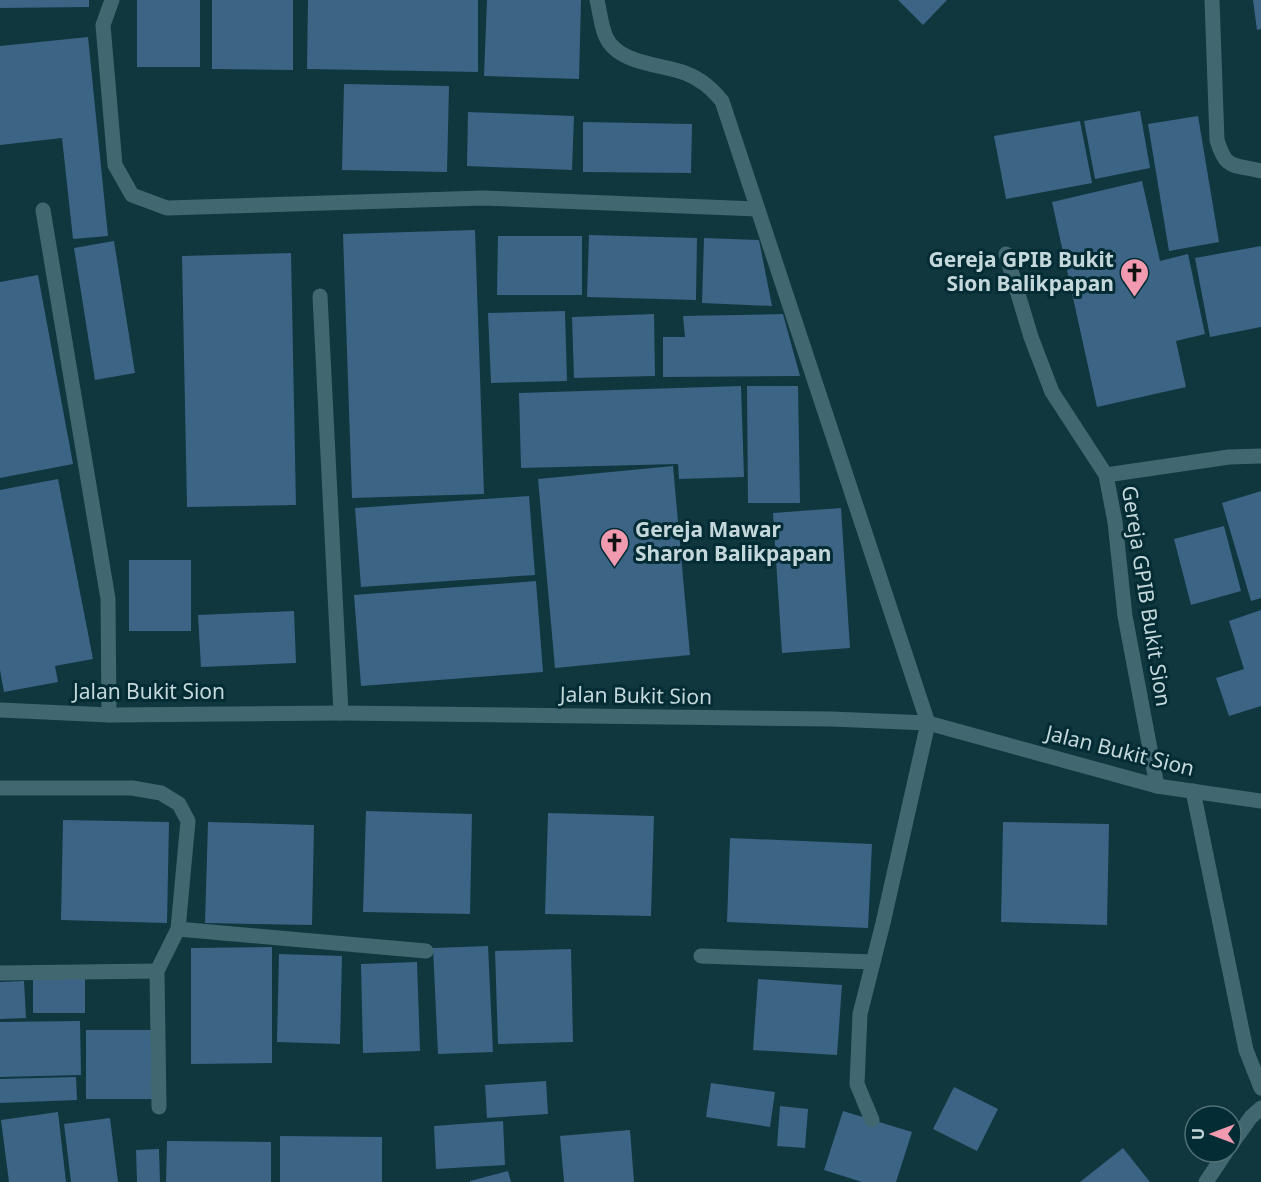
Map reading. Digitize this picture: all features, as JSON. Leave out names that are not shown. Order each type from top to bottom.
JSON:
[{"type":"street","points":[[112,0],[103,25],[115,165],[132,195],[167,208],[483,198],[757,209]]},
{"type":"street","points":[[597,0],[606,38],[616,50],[631,57],[686,73],[709,85],[722,101],[928,723],[860,1014],[857,1084],[872,1120]]},
{"type":"street","points":[[1212,0],[1217,140],[1227,163],[1261,171]]},
{"type":"street","points":[[43,210],[108,599],[110,715]]},
{"type":"street","name":"Gereja GPIB Bukit Sion","points":[[1006,254],[1031,336],[1052,392],[1106,475],[1115,522],[1125,616],[1157,786]]},
{"type":"street","points":[[320,296],[341,713]]},
{"type":"street","points":[[1106,475],[1229,457],[1261,456]]},
{"type":"street","name":"Jalan Bukit Sion","points":[[0,710],[110,715],[341,713],[819,719],[928,723],[1157,786],[1261,801]]},
{"type":"street","points":[[0,788],[132,788],[161,793],[179,804],[189,821],[178,929],[157,971],[159,1107]]},
{"type":"street","points":[[1193,791],[1246,1050],[1261,1088]]},
{"type":"street","points":[[178,929],[426,951]]},
{"type":"street","points":[[701,956],[873,962]]},
{"type":"street","points":[[0,973],[157,971]]},
{"type":"street","points":[[1243,1128],[1261,1108]]},
{"type":"street","points":[[1206,1182],[1218,1164]]},
{"type":"building","points":[[0,0],[89,0],[89,7],[0,8]]},
{"type":"building","points":[[137,0],[200,0],[200,67],[137,67]]},
{"type":"building","points":[[212,0],[293,0],[293,70],[212,69]]},
{"type":"building","points":[[308,0],[478,0],[478,72],[307,69]]},
{"type":"building","points":[[487,0],[581,0],[579,79],[484,76]]},
{"type":"building","points":[[898,0],[947,0],[923,25]]},
{"type":"building","points":[[1253,0],[1261,0],[1261,29],[1257,30]]},
{"type":"building","points":[[88,37],[108,236],[73,239],[62,138],[0,145],[0,46]]},
{"type":"building","points":[[344,84],[449,86],[447,172],[342,170]]},
{"type":"building","points":[[1140,111],[1150,168],[1095,179],[1084,121]]},
{"type":"building","points":[[468,112],[574,116],[572,170],[467,166]]},
{"type":"building","points":[[1198,116],[1219,242],[1169,251],[1148,124]]},
{"type":"building","points":[[1080,121],[1092,183],[1006,199],[994,136]]},
{"type":"building","points":[[583,122],[692,124],[691,173],[583,172]]},
{"type":"building","name":"Gereja GPIB Bukit Sion Balikpapan","points":[[1142,181],[1160,261],[1188,254],[1205,334],[1176,341],[1186,387],[1097,407],[1052,202]]},
{"type":"building","points":[[475,230],[484,494],[352,498],[343,234]]},
{"type":"building","points":[[589,235],[697,238],[696,300],[587,297]]},
{"type":"building","points":[[498,236],[582,236],[582,295],[497,295]]},
{"type":"building","points":[[704,238],[759,240],[772,306],[702,303]]},
{"type":"building","points":[[114,241],[135,373],[95,380],[74,248]]},
{"type":"building","points":[[1261,246],[1261,327],[1210,337],[1195,258]]},
{"type":"building","points":[[291,253],[296,505],[187,507],[182,256]]},
{"type":"building","points":[[38,275],[73,464],[0,478],[0,282]]},
{"type":"building","points":[[565,311],[567,381],[491,383],[488,313]]},
{"type":"building","points":[[654,314],[655,376],[574,378],[572,317]]},
{"type":"building","points":[[783,314],[800,376],[663,377],[663,337],[685,337],[683,316]]},
{"type":"building","points":[[741,386],[744,477],[679,479],[678,464],[521,468],[519,393]]},
{"type":"building","points":[[747,386],[798,386],[800,503],[748,503]]},
{"type":"building","name":"Gereja Mawar Sharon Balikpapan","points":[[673,466],[690,655],[555,668],[538,479]]},
{"type":"building","points":[[58,479],[93,659],[55,666],[58,682],[4,692],[0,670],[0,490]]},
{"type":"building","points":[[1261,491],[1261,598],[1251,601],[1222,503]]},
{"type":"building","points":[[529,496],[535,575],[361,587],[355,508]]},
{"type":"building","points":[[841,508],[850,648],[782,653],[773,513]]},
{"type":"building","points":[[1224,526],[1241,591],[1191,605],[1174,539]]},
{"type":"building","points":[[129,560],[191,560],[191,631],[129,631]]},
{"type":"building","points":[[536,581],[543,672],[361,686],[354,595]]},
{"type":"building","points":[[1261,610],[1261,706],[1229,716],[1216,678],[1244,669],[1229,621]]},
{"type":"building","points":[[294,611],[296,663],[201,667],[198,615]]},
{"type":"building","points":[[366,811],[472,814],[470,914],[363,912]]},
{"type":"building","points":[[548,813],[654,816],[651,916],[545,914]]},
{"type":"building","points":[[63,820],[169,822],[167,923],[61,920]]},
{"type":"building","points":[[208,822],[314,825],[312,925],[205,923]]},
{"type":"building","points":[[1003,822],[1109,824],[1107,925],[1001,922]]},
{"type":"building","points":[[730,838],[872,844],[868,928],[727,922]]},
{"type":"building","points":[[488,946],[493,1052],[438,1054],[433,948]]},
{"type":"building","points":[[272,947],[272,1063],[191,1064],[191,948]]},
{"type":"building","points":[[571,949],[573,1042],[498,1044],[495,951]]},
{"type":"building","points":[[279,954],[342,956],[340,1044],[277,1042]]},
{"type":"building","points":[[417,962],[420,1051],[363,1053],[361,964]]},
{"type":"building","points":[[33,973],[85,973],[85,1013],[33,1013]]},
{"type":"building","points":[[758,979],[842,985],[837,1055],[753,1050]]},
{"type":"building","points":[[24,981],[26,1018],[0,1019],[0,982]]},
{"type":"building","points":[[80,1021],[81,1075],[0,1077],[0,1022]]},
{"type":"building","points":[[86,1030],[153,1030],[153,1099],[86,1099]]},
{"type":"building","points":[[76,1077],[77,1100],[0,1103],[0,1079]]},
{"type":"building","points":[[546,1081],[548,1114],[487,1118],[485,1085]]},
{"type":"building","points":[[711,1083],[775,1092],[770,1127],[706,1117]]},
{"type":"building","points":[[954,1087],[998,1109],[977,1151],[933,1129]]},
{"type":"building","points":[[780,1106],[808,1109],[805,1148],[777,1146]]},
{"type":"building","points":[[843,1111],[912,1132],[896,1182],[862,1182],[824,1170]]},
{"type":"building","points":[[58,1112],[66,1182],[9,1182],[1,1120]]},
{"type":"building","points":[[110,1118],[118,1182],[71,1182],[64,1124]]},
{"type":"building","points":[[503,1121],[505,1165],[436,1169],[434,1126]]},
{"type":"building","points":[[630,1130],[634,1182],[564,1182],[560,1136]]},
{"type":"building","points":[[280,1136],[382,1137],[382,1182],[280,1182]]},
{"type":"building","points":[[167,1141],[271,1142],[271,1182],[166,1182]]},
{"type":"building","points":[[1123,1148],[1150,1182],[1080,1182]]},
{"type":"building","points":[[159,1149],[160,1182],[137,1182],[136,1150]]},
{"type":"building","points":[[508,1171],[511,1182],[470,1182],[470,1181]]},
{"type":"place","name":"Gereja GPIB Bukit Sion Balikpapan","points":[[1135,298]]},
{"type":"place","name":"Gereja Mawar Sharon Balikpapan","points":[[614,568]]}]
